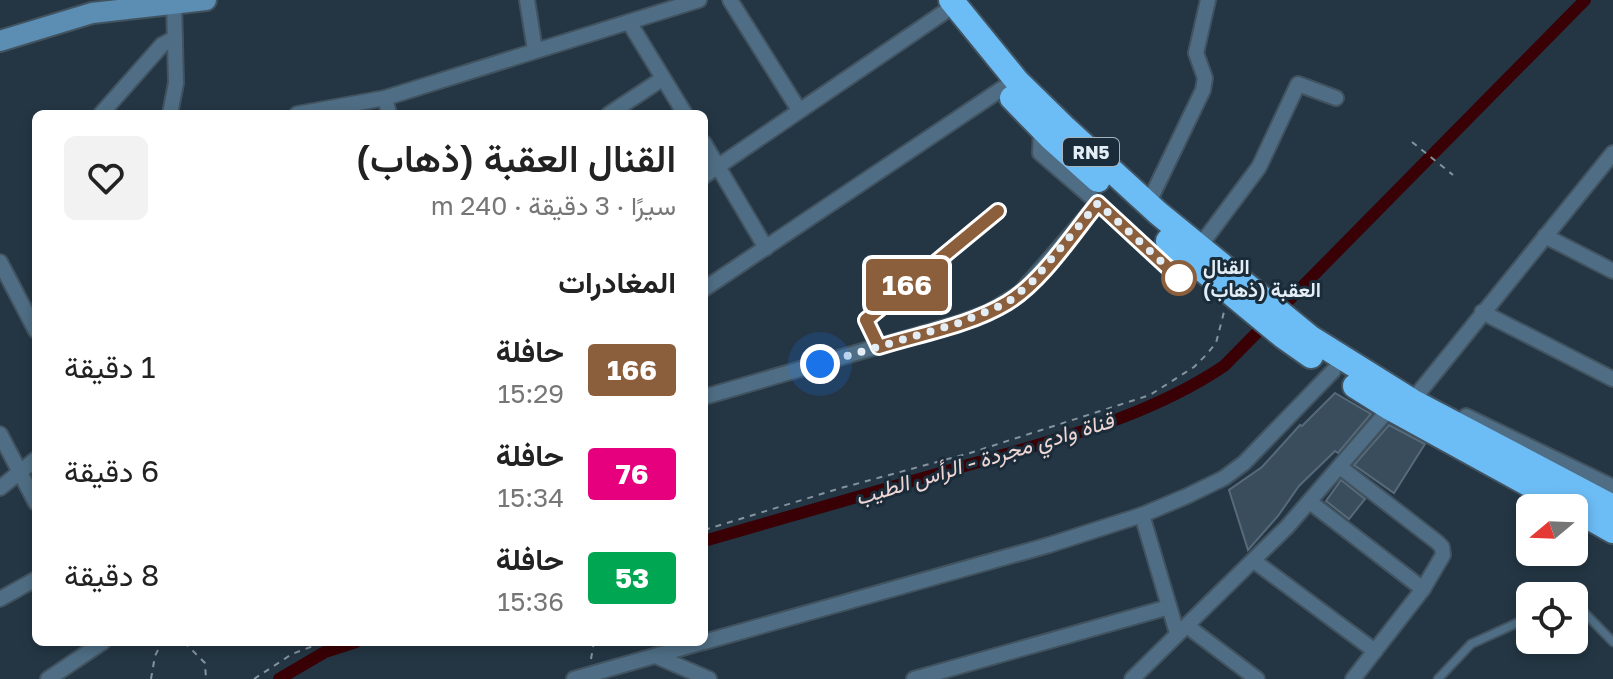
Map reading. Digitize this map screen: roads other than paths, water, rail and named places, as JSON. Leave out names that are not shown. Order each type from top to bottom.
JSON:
[{"type":"highway","name":"RN5","points":[[942,4],[1017,81],[1148,204],[1200,246],[1238,293]]},
{"type":"highway","name":"RN5","points":[[942,4],[1003,88],[1041,129],[1131,210],[1289,331],[1333,371],[1407,401],[1613,507]]},
{"type":"highway","name":"RN5","points":[[1289,331],[1351,365],[1551,494]]},
{"type":"highway","name":"RN5","points":[[1588,517],[1613,531]]},
{"type":"street","points":[[0,41],[92,13],[166,2],[206,0]]},
{"type":"street","points":[[527,0],[535,50]]},
{"type":"street","points":[[319,110],[385,98],[699,0]]},
{"type":"street","points":[[730,0],[799,110]]},
{"type":"street","points":[[1148,204],[1203,90],[1205,78],[1196,53],[1208,0]]},
{"type":"street","points":[[166,2],[175,38],[176,83],[171,110]]},
{"type":"street","points":[[708,173],[942,4]]},
{"type":"street","points":[[629,22],[682,110]]},
{"type":"street","points":[[105,110],[162,45],[175,38]]},
{"type":"street","points":[[615,110],[662,79]]},
{"type":"street","points":[[1200,246],[1259,167],[1298,84],[1336,98]]},
{"type":"street","points":[[708,286],[1003,88]]},
{"type":"street","points":[[385,98],[388,110]]},
{"type":"street","points":[[708,396],[959,323],[1007,303],[1033,281],[1098,203],[1040,153],[1041,129]]},
{"type":"street","points":[[708,149],[766,248]]},
{"type":"street","points":[[1132,679],[1254,561],[1340,467],[1407,401],[1610,162]]},
{"type":"street","points":[[879,347],[866,320],[998,211]]},
{"type":"street","points":[[1545,236],[1613,271]]},
{"type":"street","points":[[0,262],[32,324]]},
{"type":"street","points":[[0,299],[14,290]]},
{"type":"street","points":[[1482,312],[1613,379]]},
{"type":"street","points":[[708,641],[1049,545],[1142,515],[1209,486],[1234,470],[1255,453],[1333,371]]},
{"type":"street","points":[[1407,401],[1613,487]]},
{"type":"street","points":[[0,434],[32,495]]},
{"type":"street","points":[[0,488],[32,462]]},
{"type":"street","points":[[1340,467],[1442,547],[1441,562],[1423,589],[1353,679]]},
{"type":"street","points":[[1310,502],[1423,589]]},
{"type":"street","points":[[1142,515],[1169,607],[1182,630],[1252,678]]},
{"type":"street","points":[[1254,561],[1375,651]]},
{"type":"street","points":[[0,599],[32,581]]},
{"type":"street","points":[[914,679],[1169,607]]},
{"type":"street","points":[[48,679],[97,646]]},
{"type":"street","points":[[581,677],[692,646]]},
{"type":"street","points":[[658,657],[709,679]]},
{"type":"lane","points":[[1098,203],[1179,278]]},
{"type":"lane","points":[[1588,616],[1613,642]]},
{"type":"lane","points":[[1438,679],[1471,644],[1516,623]]},
{"type":"waterway","name":"قناة وادي مجردة - الرأس الطيب","points":[[708,540],[1103,424],[1195,384],[1224,366],[1585,0]]},
{"type":"waterway","name":"قناة وادي مجردة - الرأس الطيب","points":[[279,679],[325,652],[344,646]]},
{"type":"place","name":"القنال العقبة (ذهاب)","points":[[1179,278]]}]
